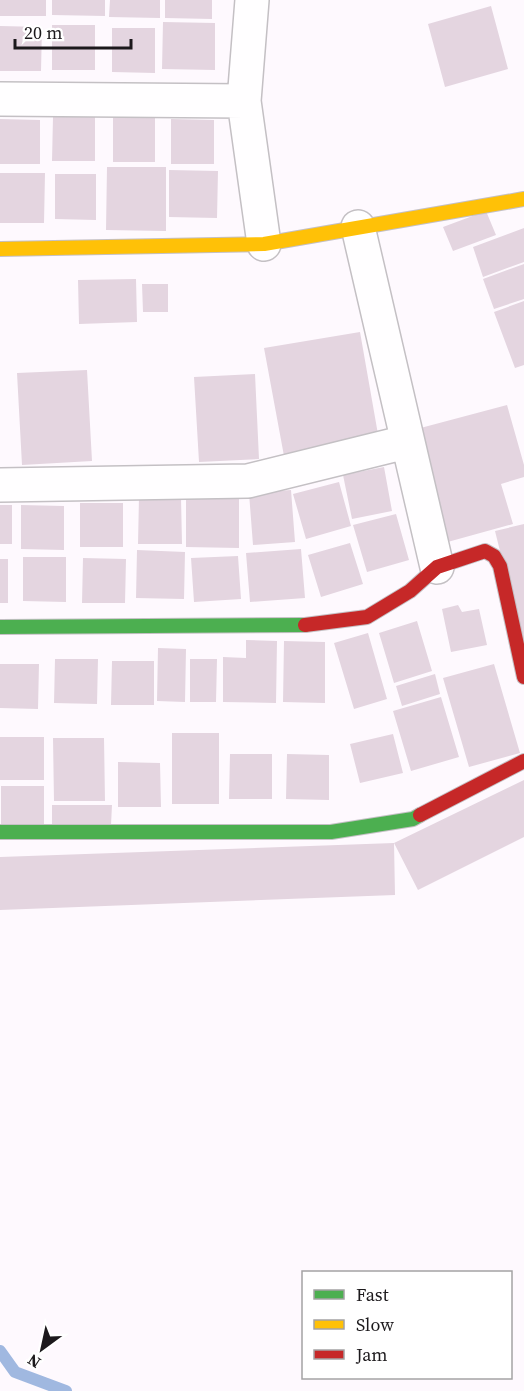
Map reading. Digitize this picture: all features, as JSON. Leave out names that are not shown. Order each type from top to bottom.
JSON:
[{"type":"street","points":[[252,0],[244,101],[264,244]]},
{"type":"street","points":[[0,99],[244,101]]},
{"type":"street","points":[[0,249],[264,244],[524,200]]},
{"type":"street","points":[[358,227],[406,442],[437,567]]},
{"type":"street","points":[[0,485],[248,481],[406,442]]},
{"type":"street","points":[[0,627],[313,625],[368,617],[410,591],[437,567],[485,551],[494,556],[500,566],[524,677]]},
{"type":"street","points":[[0,832],[331,832],[413,819],[524,761]]},
{"type":"building","points":[[0,0],[46,0],[46,16],[0,16]]},
{"type":"building","points":[[52,0],[105,0],[105,16],[52,15]]},
{"type":"building","points":[[110,0],[160,0],[160,18],[109,17]]},
{"type":"building","points":[[165,0],[212,0],[212,19],[165,18]]},
{"type":"building","points":[[491,6],[508,69],[445,87],[428,24]]},
{"type":"building","points":[[163,22],[215,23],[215,70],[162,69]]},
{"type":"building","points":[[52,25],[95,25],[95,70],[52,70]]},
{"type":"building","points":[[0,26],[42,27],[41,71],[0,71]]},
{"type":"building","points":[[112,28],[155,28],[155,73],[112,72]]},
{"type":"building","points":[[53,117],[95,117],[95,161],[52,161]]},
{"type":"building","points":[[113,117],[155,117],[155,162],[113,162]]},
{"type":"building","points":[[0,119],[40,120],[40,164],[0,164]]},
{"type":"building","points":[[171,119],[214,120],[214,164],[171,164]]},
{"type":"building","points":[[107,167],[166,167],[166,231],[106,230]]},
{"type":"building","points":[[169,170],[218,171],[217,218],[169,217]]},
{"type":"building","points":[[0,173],[45,173],[44,223],[0,223]]},
{"type":"building","points":[[55,174],[96,174],[96,220],[55,219]]},
{"type":"building","points":[[486,211],[496,235],[453,251],[443,227]]},
{"type":"building","points":[[524,228],[524,262],[483,277],[473,247]]},
{"type":"building","points":[[524,264],[524,299],[494,309],[483,279]]},
{"type":"building","points":[[136,279],[137,322],[79,324],[78,280]]},
{"type":"building","points":[[142,284],[168,284],[168,312],[143,312]]},
{"type":"building","points":[[524,301],[524,365],[515,368],[494,312]]},
{"type":"building","points":[[360,332],[379,440],[284,456],[264,348]]},
{"type":"building","points":[[87,370],[92,461],[22,465],[17,373]]},
{"type":"building","points":[[255,374],[259,459],[199,462],[194,377]]},
{"type":"building","points":[[507,405],[524,465],[524,477],[501,484],[513,524],[444,543],[413,430]]},
{"type":"building","points":[[384,467],[392,511],[352,519],[343,475]]},
{"type":"building","points":[[339,482],[351,526],[306,539],[293,494]]},
{"type":"building","points":[[291,490],[295,542],[253,545],[249,493]]},
{"type":"building","points":[[186,494],[239,495],[239,548],[186,547]]},
{"type":"building","points":[[139,497],[181,497],[182,544],[138,544]]},
{"type":"building","points":[[80,503],[123,503],[123,547],[80,547]]},
{"type":"building","points":[[0,505],[12,505],[12,544],[0,544]]},
{"type":"building","points":[[21,505],[64,506],[64,550],[21,549]]},
{"type":"building","points":[[396,514],[409,560],[367,572],[353,525]]},
{"type":"building","points":[[524,524],[524,643],[523,643],[495,531]]},
{"type":"building","points":[[350,543],[363,584],[321,597],[308,555]]},
{"type":"building","points":[[301,549],[305,598],[250,602],[246,553]]},
{"type":"building","points":[[137,550],[185,552],[184,599],[136,598]]},
{"type":"building","points":[[238,556],[241,599],[194,602],[191,558]]},
{"type":"building","points":[[23,557],[66,557],[66,602],[23,601]]},
{"type":"building","points":[[83,558],[126,559],[125,603],[82,603]]},
{"type":"building","points":[[0,559],[8,559],[8,603],[0,603]]},
{"type":"building","points":[[458,605],[462,612],[479,609],[487,645],[451,652],[442,609]]},
{"type":"building","points":[[417,621],[432,671],[394,683],[379,633]]},
{"type":"building","points":[[368,633],[387,699],[354,709],[334,643]]},
{"type":"building","points":[[246,640],[277,641],[276,703],[223,702],[223,657],[246,658]]},
{"type":"building","points":[[284,641],[325,642],[325,703],[283,702]]},
{"type":"building","points":[[158,648],[186,649],[185,702],[157,701]]},
{"type":"building","points":[[55,659],[98,659],[97,704],[54,703]]},
{"type":"building","points":[[190,659],[217,659],[216,702],[190,702]]},
{"type":"building","points":[[112,661],[154,661],[154,705],[111,705]]},
{"type":"building","points":[[0,664],[39,664],[38,709],[0,708]]},
{"type":"building","points":[[494,664],[520,753],[469,767],[443,678]]},
{"type":"building","points":[[435,674],[440,694],[402,706],[396,686]]},
{"type":"building","points":[[441,697],[459,757],[411,771],[393,711]]},
{"type":"building","points":[[172,733],[219,733],[219,804],[172,804]]},
{"type":"building","points":[[393,734],[403,773],[360,783],[350,744]]},
{"type":"building","points":[[0,737],[44,737],[44,780],[0,780]]},
{"type":"building","points":[[53,738],[104,738],[105,801],[54,801]]},
{"type":"building","points":[[230,754],[272,754],[272,799],[229,799]]},
{"type":"building","points":[[287,754],[329,755],[329,800],[286,799]]},
{"type":"building","points":[[118,762],[160,763],[161,807],[118,807]]},
{"type":"building","points":[[524,780],[524,837],[418,890],[394,843]]},
{"type":"building","points":[[1,786],[44,786],[44,824],[1,824]]},
{"type":"building","points":[[52,805],[112,805],[111,825],[52,825]]},
{"type":"building","points":[[394,843],[395,895],[0,910],[0,857]]},
{"type":"waterway","points":[[0,1351],[15,1372],[66,1391]]},
{"type":"traffic: fast","points":[[0,627],[305,625]]},
{"type":"traffic: fast","points":[[0,832],[331,832],[413,819],[420,815]]},
{"type":"traffic: slow","points":[[0,249],[264,244],[524,199]]},
{"type":"traffic: jam","points":[[305,625],[367,617],[410,591],[437,567],[485,551],[494,556],[500,566],[524,677]]},
{"type":"traffic: jam","points":[[420,815],[524,761]]}]
